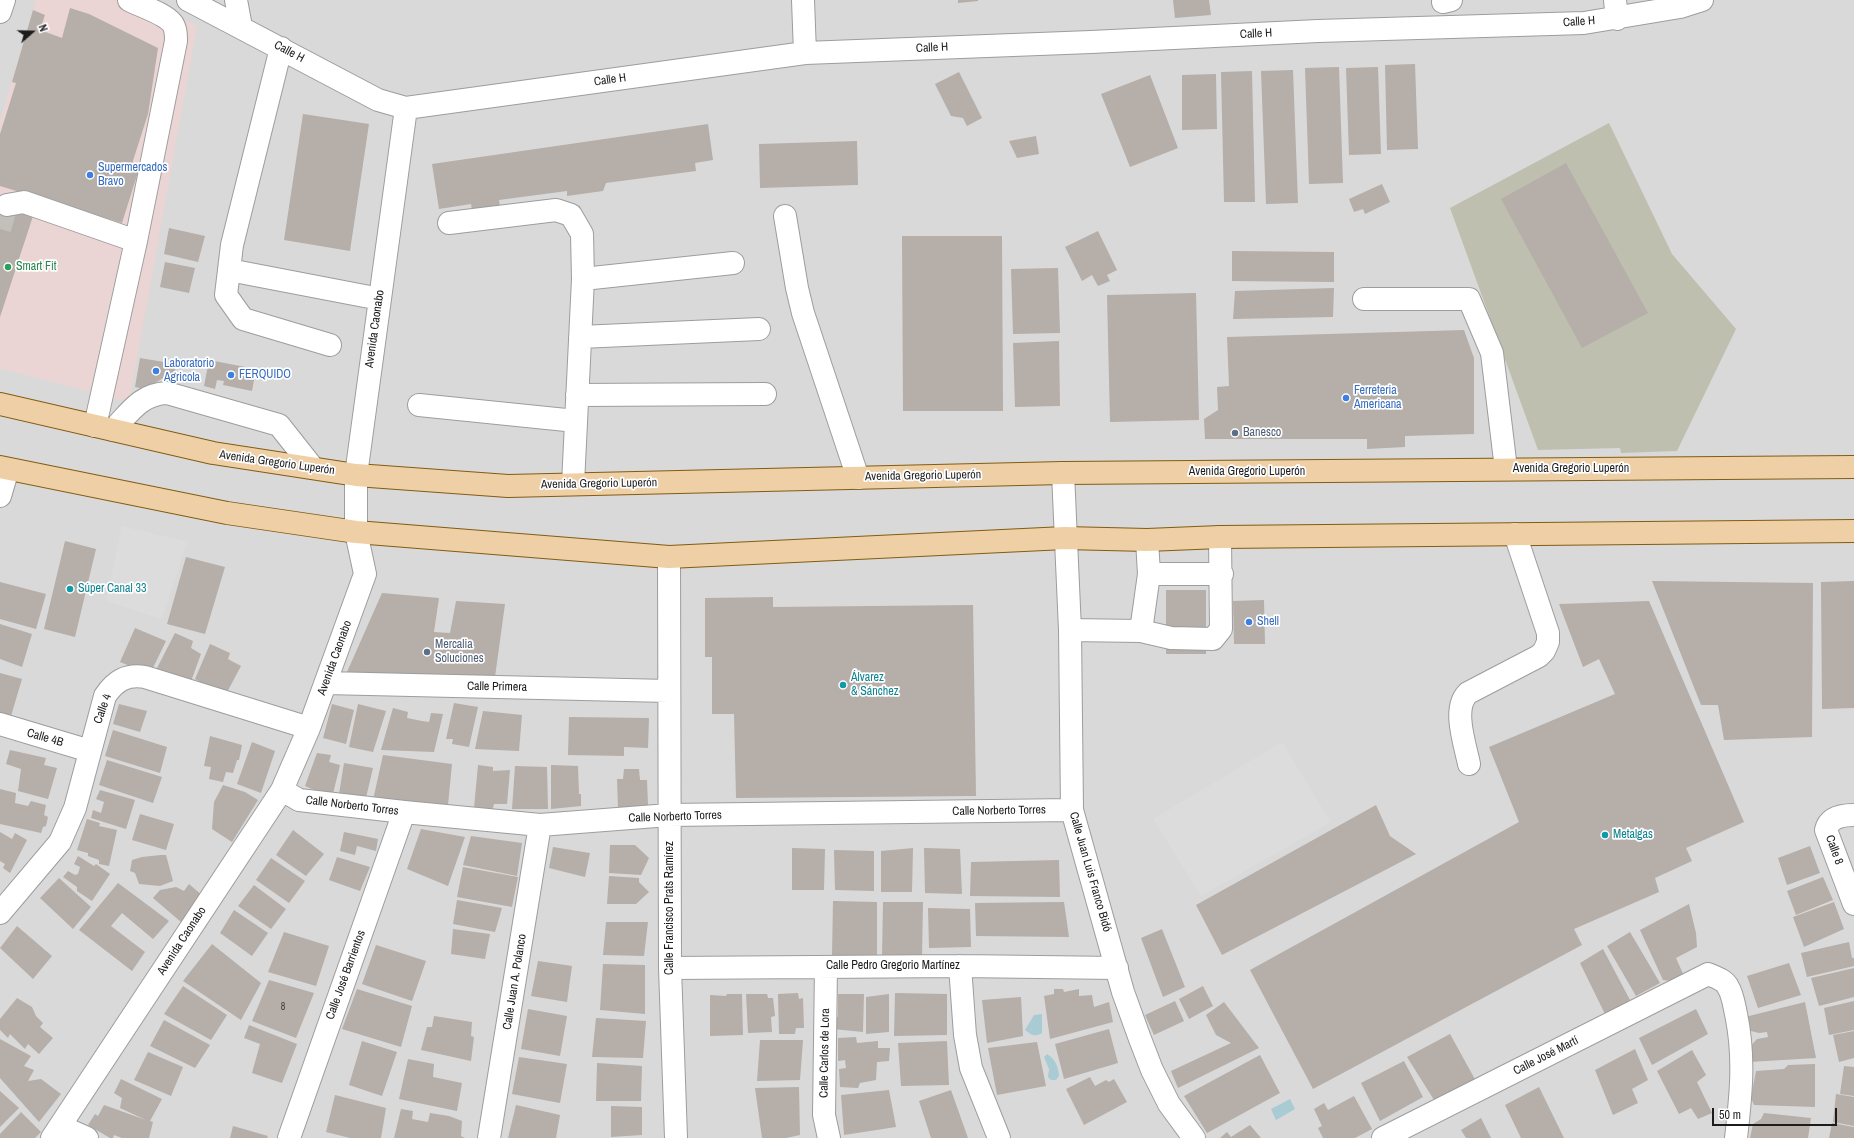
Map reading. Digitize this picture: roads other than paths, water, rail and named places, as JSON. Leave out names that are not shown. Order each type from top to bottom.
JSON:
[{"type":"main road","name":"Avenida Gregorio Luperón","points":[[0,404],[213,453],[356,475],[508,486],[1063,473],[1854,467]]},
{"type":"main road","points":[[4,468],[227,514],[356,532],[669,557],[1065,538],[1147,540],[1220,537],[1854,531]]},
{"type":"street","points":[[0,12],[4,0]]},
{"type":"street","points":[[104,428],[136,241],[176,41],[176,31],[172,23],[166,18],[129,0]]},
{"type":"street","name":"Calle H","points":[[188,0],[378,100],[406,108],[805,53],[1091,42],[1318,31],[1584,23],[1616,9],[1680,7],[1702,0]]},
{"type":"street","points":[[236,0],[241,27]]},
{"type":"street","points":[[803,0],[805,53]]},
{"type":"street","points":[[281,48],[232,245],[226,295],[243,319],[330,345]]},
{"type":"street","name":"Avenida Caonabo","points":[[56,1132],[282,790],[309,728],[365,574],[356,532],[356,475],[406,108]]},
{"type":"street","points":[[7,205],[24,202],[136,241]]},
{"type":"street","points":[[449,223],[556,210],[572,215],[582,234],[583,279],[573,484]]},
{"type":"street","points":[[786,216],[797,288],[803,312],[858,478]]},
{"type":"street","points":[[583,279],[733,263]]},
{"type":"street","points":[[229,270],[380,299]]},
{"type":"street","points":[[1364,299],[1469,300],[1492,353],[1506,469]]},
{"type":"street","points":[[580,337],[759,329]]},
{"type":"street","points":[[104,428],[143,399],[155,393],[167,393],[279,425],[312,468]]},
{"type":"street","points":[[577,394],[765,394]]},
{"type":"street","points":[[419,405],[576,422]]},
{"type":"street","points":[[0,496],[4,468]]},
{"type":"street","name":"Calle Juan Luis Franco Bidó","points":[[1063,473],[1070,630],[1072,810],[1123,992],[1152,1070],[1170,1104],[1194,1138]]},
{"type":"street","points":[[1469,764],[1460,717],[1462,699],[1468,693],[1538,656],[1544,651],[1548,642],[1544,618],[1515,534]]},
{"type":"street","points":[[1070,630],[1141,631],[1171,638],[1213,639],[1222,629],[1220,537]]},
{"type":"street","points":[[1141,631],[1149,574],[1147,540]]},
{"type":"street","name":"Calle Francisco Prats Ramírez","points":[[669,557],[668,691],[670,968],[676,1138]]},
{"type":"street","points":[[1149,574],[1222,574]]},
{"type":"street","name":"Calle 4","points":[[0,913],[60,842],[75,808],[105,696],[116,683],[129,676],[145,677],[309,728]]},
{"type":"street","name":"Calle Primera","points":[[326,683],[668,691]]},
{"type":"street","name":"Calle 4B","points":[[0,724],[90,751]]},
{"type":"street","name":"Calle Norberto Torres","points":[[282,790],[299,800],[540,826],[669,815],[1072,810]]},
{"type":"street","name":"Calle José Barrientos","points":[[289,1138],[404,812]]},
{"type":"street","name":"Calle 8","points":[[1854,815],[1838,817],[1831,820],[1826,830],[1854,904]]},
{"type":"street","name":"Calle Juan A. Polanco","points":[[489,1138],[540,826]]},
{"type":"street","points":[[960,966],[965,1035],[971,1068],[999,1138]]},
{"type":"street","name":"Calle Pedro Gregorio Martínez","points":[[670,968],[960,966],[1117,968]]},
{"type":"street","name":"Calle Carlos de Lora","points":[[826,967],[824,1115],[830,1138]]},
{"type":"street","name":"Calle José Martí","points":[[1383,1138],[1708,974],[1717,978],[1728,986],[1739,1032],[1742,1092],[1736,1138]]},
{"type":"street","points":[[56,1132],[87,1138]]},
{"type":"water","points":[[1042,1014],[1042,1033],[1034,1035],[1025,1030],[1034,1015]]},
{"type":"water","points":[[1047,1054],[1053,1059],[1057,1066],[1059,1076],[1056,1080],[1051,1080],[1048,1077],[1049,1069],[1044,1057]]},
{"type":"water","points":[[1290,1099],[1295,1109],[1276,1120],[1271,1109]]},
{"type":"tunnel","points":[[0,229],[7,205]]},
{"type":"place","name":"Supermercados Bravo","points":[[90,175]]},
{"type":"place","name":"Smart Fit","points":[[8,267]]},
{"type":"place","name":"Laboratorio Agricola","points":[[156,371]]},
{"type":"place","name":"FERQUIDO","points":[[231,375]]},
{"type":"place","name":"Ferreteria Americana","points":[[1346,398]]},
{"type":"place","name":"Banesco","points":[[1235,433]]},
{"type":"place","name":"Súper Canal 33","points":[[70,589]]},
{"type":"place","name":"Shell","points":[[1249,622]]},
{"type":"place","name":"Mercalia Soluciones","points":[[427,652]]},
{"type":"place","name":"Álvarez & Sánchez","points":[[843,685]]},
{"type":"place","name":"Metalgas","points":[[1605,835]]}]
